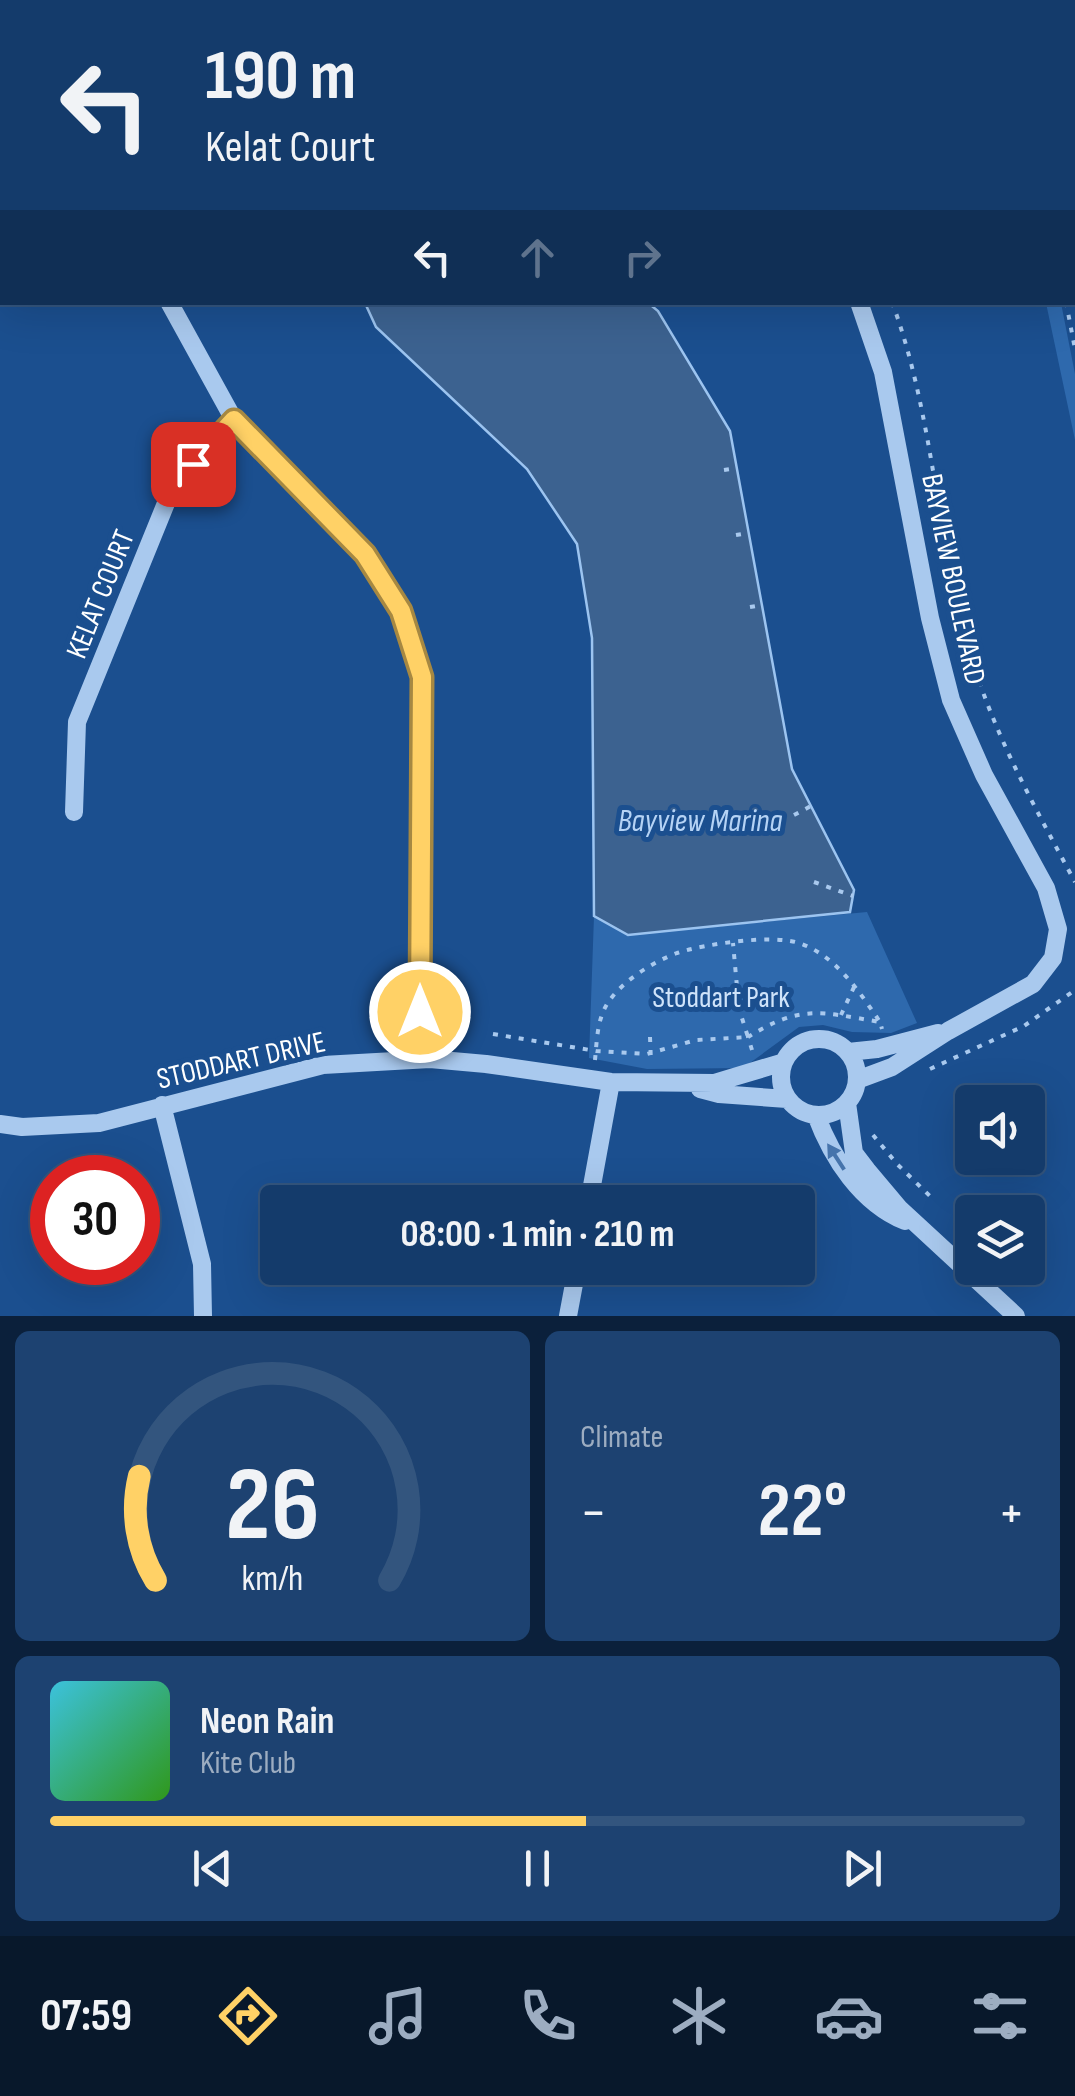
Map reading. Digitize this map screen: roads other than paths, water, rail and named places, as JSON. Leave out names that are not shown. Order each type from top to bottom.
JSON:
[{"type":"street","points":[[172,305],[234,420],[365,554],[401,611],[422,677],[420,1012],[430,1060]]},
{"type":"street","name":"BAYVIEW BOULEVARD","points":[[857,1080],[892,1068],[1042,976],[1053,958],[1058,930],[1046,888],[984,776],[950,700],[930,618],[883,372],[861,305]]},
{"type":"street","name":"KELAT COURT","points":[[74,812],[78,722],[165,505],[173,486],[234,420]]},
{"type":"street","name":"BAYVIEW BOULEVARD","points":[[848,1052],[948,1031]]},
{"type":"street","points":[[847,1103],[828,1114],[800,1110],[782,1087],[784,1062],[792,1050],[820,1039],[836,1043],[848,1052],[857,1080],[847,1103],[854,1153],[899,1208],[1016,1316]]},
{"type":"street","name":"STODDART DRIVE","points":[[0,1124],[22,1127],[99,1122],[323,1065],[430,1060],[602,1081],[714,1083],[784,1062]]},
{"type":"street","points":[[591,1185],[602,1081]]},
{"type":"street","name":"STODDART DRIVE","points":[[675,1082],[719,1094],[788,1098]]},
{"type":"street","points":[[162,1105],[202,1264],[202,1316]]},
{"type":"street","points":[[816,1115],[828,1148],[843,1170],[892,1216],[924,1229]]},
{"type":"street","points":[[568,1316],[574,1285]]},
{"type":"water","name":"Bayview Marina","points":[[366,305],[651,305],[658,311],[730,431],[792,769],[854,890],[850,912],[628,935],[594,916],[592,638],[577,544],[527,469],[376,327]]},
{"type":"park label","name":"Stoddart Park","points":[[721,997]]}]
